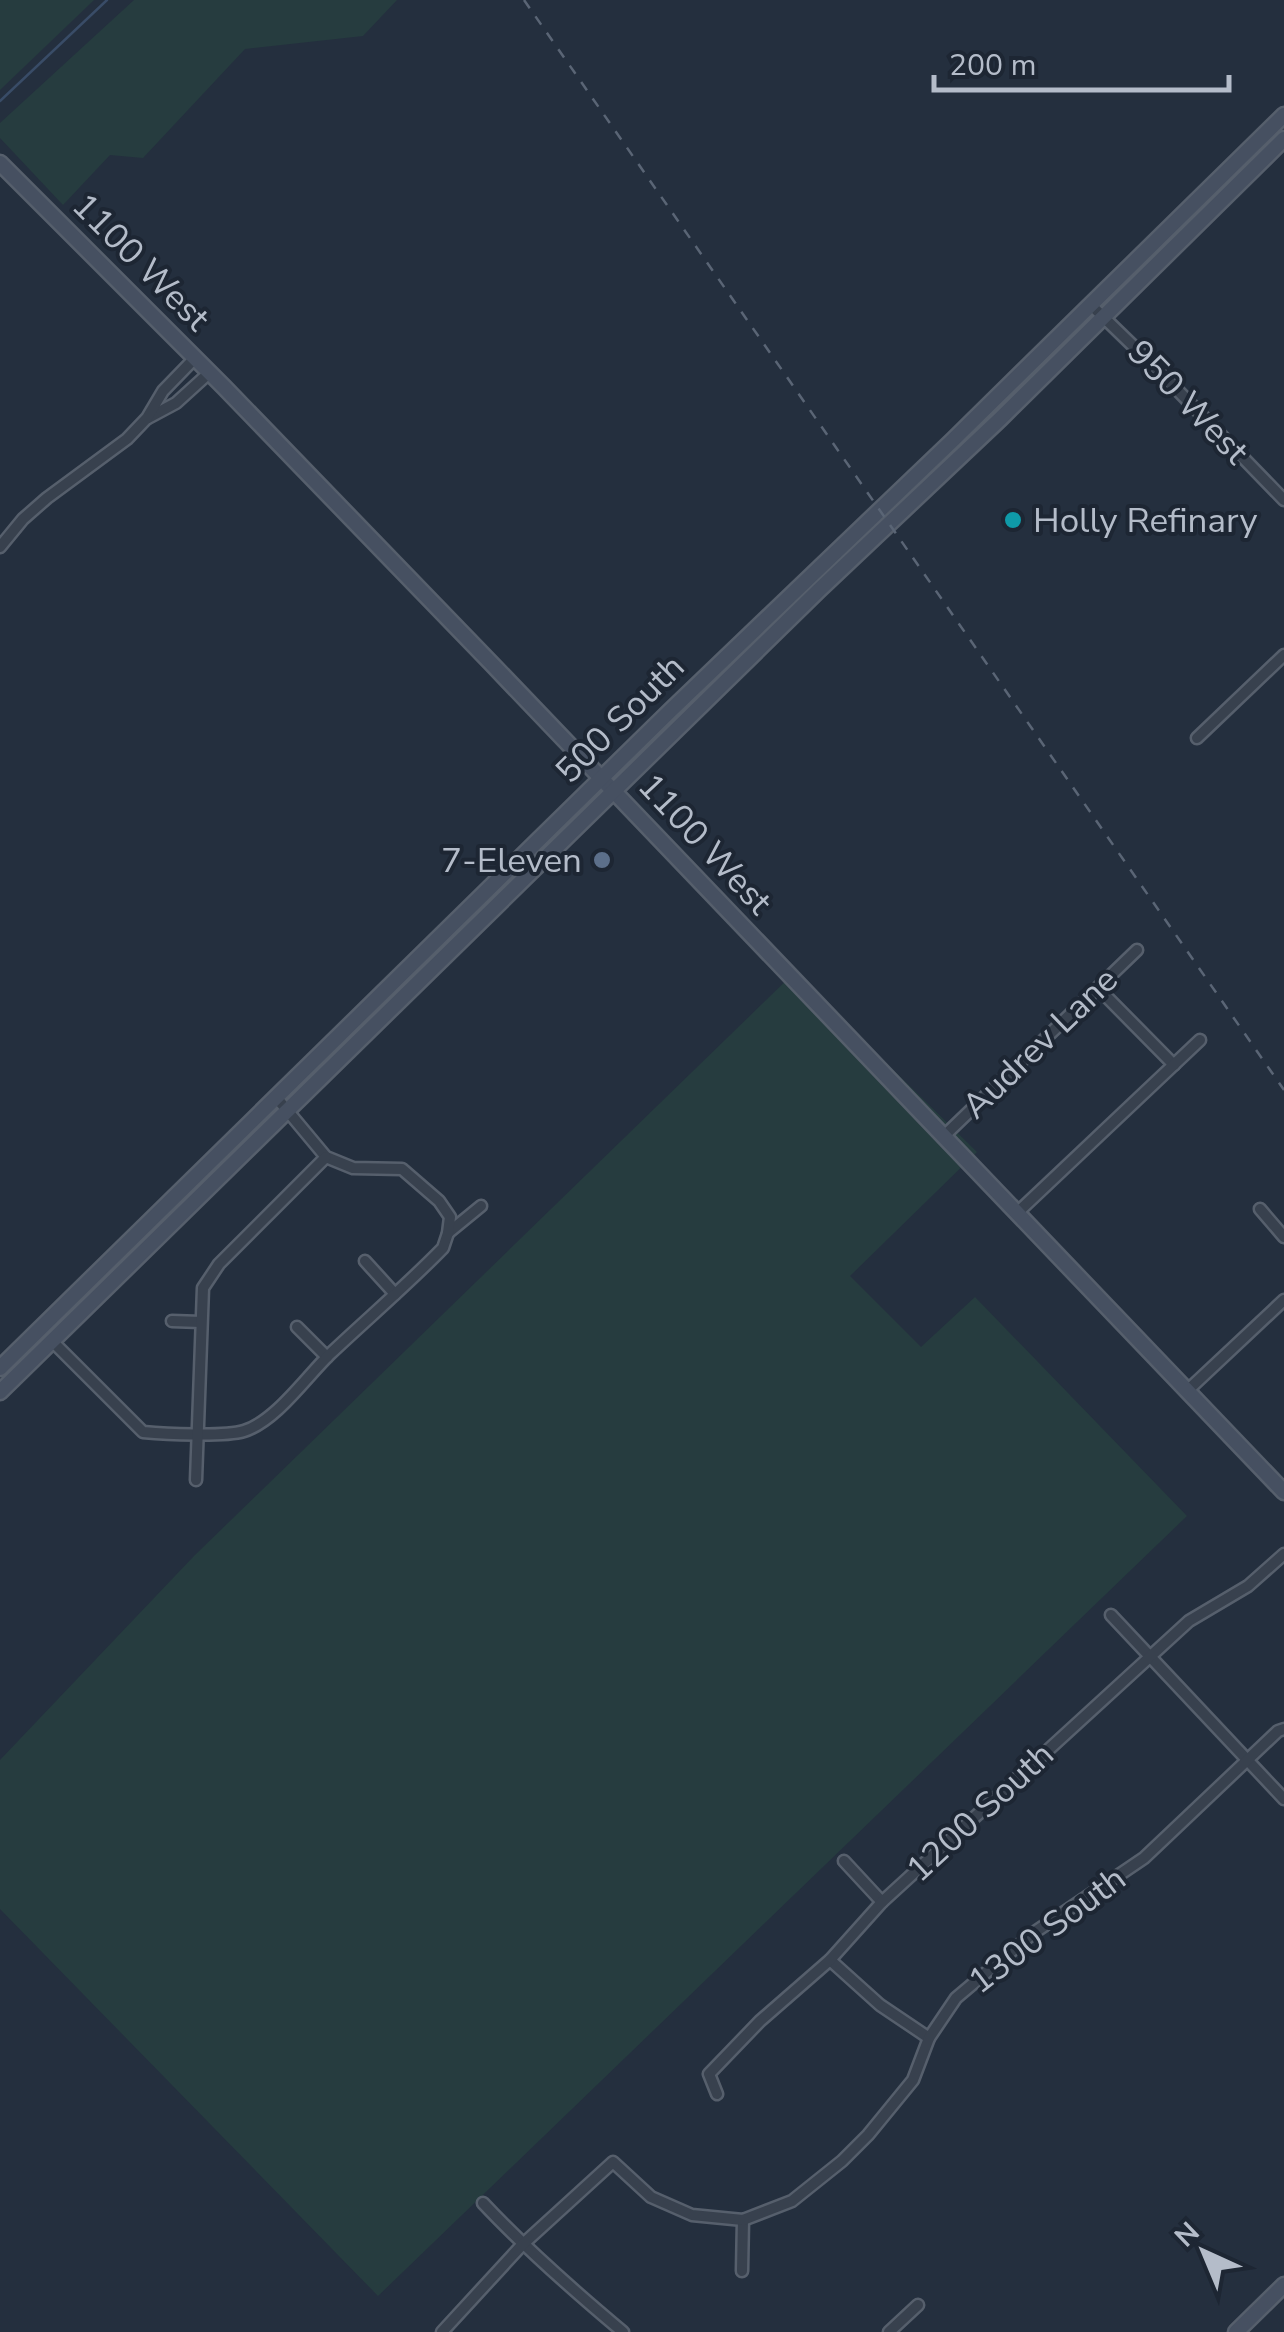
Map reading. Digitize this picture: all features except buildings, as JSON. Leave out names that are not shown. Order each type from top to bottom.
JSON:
[{"type":"main road","name":"500 South","points":[[0,1368],[1284,115]]},
{"type":"main road","name":"500 South","points":[[0,1392],[1284,140]]},
{"type":"main road","name":"1100 West","points":[[0,162],[210,372],[602,778],[1284,1492]]},
{"type":"main road","points":[[1236,2332],[1284,2287]]},
{"type":"street","name":"950 West","points":[[1090,305],[1284,500]]},
{"type":"street","points":[[148,418],[162,392],[195,358]]},
{"type":"street","points":[[0,548],[46,498],[118,447],[148,418],[176,404],[210,372]]},
{"type":"street","points":[[1197,738],[1284,654]]},
{"type":"street","name":"Audrev Lane","points":[[944,1136],[1138,950]]},
{"type":"street","points":[[1098,988],[1174,1065]]},
{"type":"street","points":[[1017,1213],[1200,1040]]},
{"type":"street","points":[[52,1341],[144,1432],[241,1432],[272,1414],[443,1248],[450,1217],[439,1201],[402,1170],[353,1168],[326,1157],[276,1097]]},
{"type":"street","points":[[196,1480],[203,1288],[209,1276],[326,1157]]},
{"type":"street","points":[[448,1233],[482,1206]]},
{"type":"street","points":[[1260,1208],[1284,1236]]},
{"type":"street","points":[[364,1261],[395,1294]]},
{"type":"street","points":[[1187,1390],[1284,1300]]},
{"type":"street","points":[[172,1321],[201,1322]]},
{"type":"street","points":[[298,1327],[327,1358]]},
{"type":"street","name":"1200 South","points":[[717,2094],[708,2074],[760,2021],[830,1960],[882,1902],[1189,1621],[1248,1586],[1284,1554]]},
{"type":"street","points":[[1112,1615],[1284,1799]]},
{"type":"street","name":"1300 South","points":[[743,2220],[792,2201],[842,2161],[914,2080],[929,2038],[956,1998],[1032,1934],[1144,1858],[1284,1729]]},
{"type":"street","points":[[844,1861],[882,1902]]},
{"type":"street","points":[[830,1960],[880,2005],[929,2038]]},
{"type":"street","points":[[442,2332],[522,2245],[613,2162],[651,2197],[692,2215],[743,2220],[742,2271]]},
{"type":"street","points":[[483,2203],[560,2281],[624,2332]]},
{"type":"street","points":[[889,2332],[918,2305]]},
{"type":"green space","points":[[0,0],[94,0],[0,90]]},
{"type":"green space","points":[[134,0],[397,0],[363,36],[245,49],[143,158],[110,155],[63,205],[0,138],[0,123]]},
{"type":"green space","points":[[797,970],[977,1152],[850,1276],[921,1347],[975,1297],[1187,1516],[378,2296],[0,1909],[0,1760],[194,1556]]},
{"type":"waterway","points":[[0,101],[107,0]]},
{"type":"railway","points":[[524,0],[1284,1090]]},
{"type":"place","name":"Holly Refinary","points":[[1013,520]]},
{"type":"place","name":"7-Eleven","points":[[602,860]]}]
